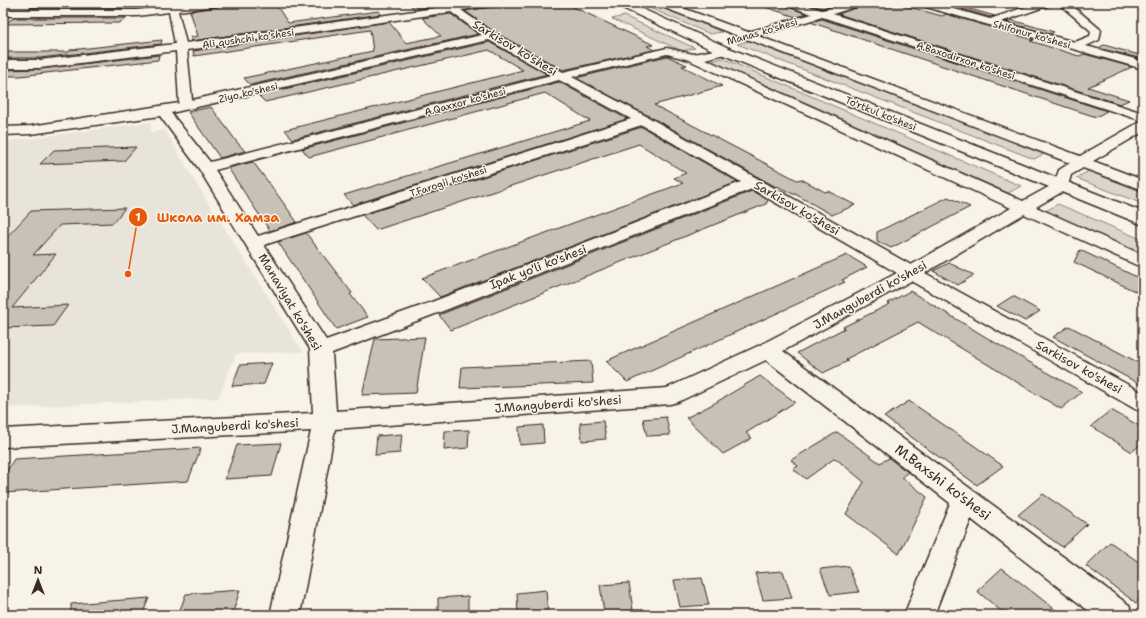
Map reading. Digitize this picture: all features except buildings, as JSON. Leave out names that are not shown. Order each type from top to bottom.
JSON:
[{"type":"main road","name":"To'rtkul ko'shesi","points":[[620,3],[724,44],[1143,219]]},
{"type":"street","points":[[3,13],[137,13],[174,6],[217,3]]},
{"type":"street","name":"Ali qushchi ko'shesi","points":[[3,64],[40,64],[181,47],[492,3]]},
{"type":"street","points":[[660,3],[1143,185]]},
{"type":"street","name":"A.Baxodirxon ko'shesi","points":[[789,3],[1143,117]]},
{"type":"street","name":"Manas ko'shesi","points":[[724,44],[858,3]]},
{"type":"street","name":"Shifonur ko'shesi","points":[[922,3],[1143,65]]},
{"type":"street","points":[[991,22],[1047,3]]},
{"type":"street","points":[[1062,3],[1096,30],[1095,38],[1076,46]]},
{"type":"street","points":[[174,6],[181,47],[186,106]]},
{"type":"street","name":"Sarkisov ko'shesi","points":[[453,9],[491,36],[561,76],[643,120],[910,273],[1143,403]]},
{"type":"street","name":"Ziyo ko'shesi","points":[[3,131],[31,130],[163,111],[491,36]]},
{"type":"street","name":"A.Qaxxor ko'shesi","points":[[206,168],[561,76],[667,51],[693,58],[724,44]]},
{"type":"street","points":[[693,58],[1143,262]]},
{"type":"street","name":"Manaviyat ko'shesi","points":[[163,111],[206,168],[321,349],[325,422],[285,615]]},
{"type":"street","name":"T.Farogii ko'shesi","points":[[253,243],[643,120]]},
{"type":"street","points":[[1061,186],[1064,174],[1081,162],[1143,126]]},
{"type":"street","name":"Ipak yo'li ko'shesi","points":[[321,349],[436,307],[753,183]]},
{"type":"street","name":"J.Manguberdi ko'shesi","points":[[3,438],[325,422],[670,396],[768,350],[910,273],[1061,186]]},
{"type":"street","name":"M.Baxshi ko'shesi","points":[[768,350],[1118,615]]},
{"type":"street","points":[[919,615],[965,499]]},
{"type":"shaded area","points":[[638,3],[654,3],[722,32],[710,34]]},
{"type":"shaded area","points":[[624,16],[695,48],[682,51],[612,19]]},
{"type":"shaded area","points":[[749,41],[1046,153],[1034,159],[737,44]]},
{"type":"shaded area","points":[[722,58],[1021,186],[1008,193],[709,62]]},
{"type":"shaded area","points":[[151,122],[151,132],[165,130],[194,180],[303,352],[236,354],[218,398],[3,408],[3,142]]},
{"type":"shaded area","points":[[1089,171],[1143,192],[1143,204],[1076,178]]},
{"type":"shaded area","points":[[1058,204],[1143,240],[1143,255],[1044,212]]},
{"type":"place","name":"Школа им. Хамза","points":[[128,274]]}]
